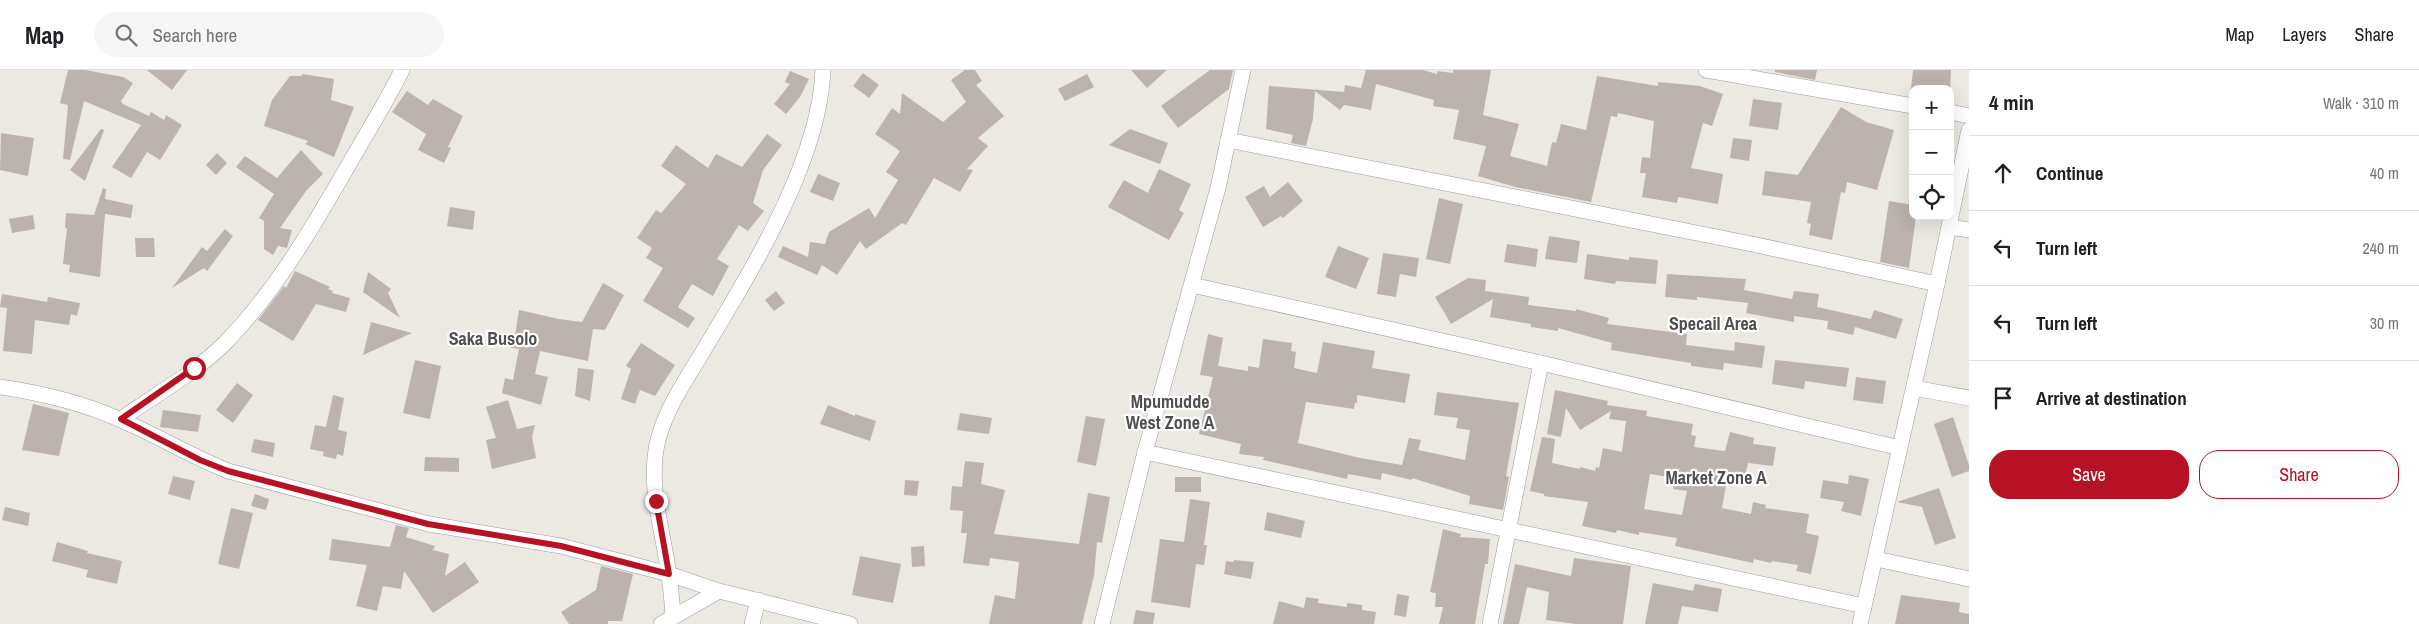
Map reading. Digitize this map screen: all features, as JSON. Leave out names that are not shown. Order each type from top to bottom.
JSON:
[{"type":"street","points":[[121,419],[194,368],[224,344],[248,319],[292,261],[402,70]]},
{"type":"street","points":[[667,620],[669,574],[656,501],[658,441],[668,411],[762,252],[809,140],[822,89],[823,70]]},
{"type":"street","points":[[1102,624],[1145,452],[1218,188],[1243,70]]},
{"type":"street","points":[[1706,70],[1909,105]]},
{"type":"street","points":[[1954,113],[1969,116]]},
{"type":"street","points":[[1860,624],[1950,227],[1969,130]]},
{"type":"street","points":[[1228,140],[1752,244],[1937,284]]},
{"type":"street","points":[[1950,227],[1969,230]]},
{"type":"street","points":[[1192,285],[1541,363],[1900,448]]},
{"type":"street","points":[[1490,624],[1541,363]]},
{"type":"street","points":[[0,387],[40,393],[121,419],[200,460],[228,471],[428,524],[561,546],[669,574],[719,591],[850,624]]},
{"type":"street","points":[[1914,388],[1969,398]]},
{"type":"street","points":[[1145,452],[1864,606]]},
{"type":"street","points":[[1876,559],[1969,579]]},
{"type":"street","points":[[667,620],[719,591]]},
{"type":"street","points":[[752,624],[758,600]]},
{"type":"building","points":[[68,70],[85,70],[123,77],[133,83],[121,101],[123,104],[149,116],[151,112],[164,120],[166,115],[182,125],[160,160],[147,152],[131,178],[112,167],[141,125],[84,101],[70,160],[63,159],[68,105],[60,103]]},
{"type":"building","points":[[147,70],[187,70],[172,90]]},
{"type":"building","points":[[965,70],[975,70],[982,81],[976,85],[1004,116],[978,138],[988,146],[967,169],[973,170],[960,192],[934,178],[906,225],[902,223],[866,249],[860,241],[837,275],[822,265],[817,275],[778,257],[783,246],[808,257],[810,242],[825,244],[829,232],[869,208],[875,218],[898,180],[886,172],[900,151],[875,134],[892,108],[900,114],[902,93],[943,122],[966,102],[951,80]]},
{"type":"building","points":[[1131,70],[1167,70],[1147,88]]},
{"type":"building","points":[[1210,70],[1233,70],[1229,89],[1178,128],[1161,106]]},
{"type":"building","points":[[1366,70],[1423,70],[1437,74],[1437,71],[1453,73],[1453,70],[1491,70],[1483,115],[1519,124],[1510,156],[1547,166],[1552,142],[1556,143],[1561,124],[1586,130],[1597,76],[1658,86],[1658,82],[1700,86],[1723,94],[1712,126],[1703,123],[1691,168],[1723,174],[1718,204],[1678,197],[1677,203],[1642,197],[1646,173],[1640,173],[1642,157],[1650,158],[1654,121],[1618,113],[1617,117],[1611,116],[1591,202],[1515,187],[1478,176],[1486,146],[1453,139],[1459,110],[1433,106],[1434,100],[1376,84],[1371,110],[1344,105],[1340,110],[1315,91],[1313,119],[1306,146],[1291,143],[1293,135],[1266,129],[1269,86],[1344,92],[1345,85],[1361,88]]},
{"type":"building","points":[[1775,70],[1817,70],[1815,80],[1775,72]]},
{"type":"building","points":[[1913,70],[1951,70],[1950,85],[1911,85]]},
{"type":"building","points":[[790,71],[809,79],[800,97],[786,114],[774,104],[790,84],[785,82]]},
{"type":"building","points":[[863,73],[879,85],[869,98],[853,86]]},
{"type":"building","points":[[302,74],[334,79],[331,100],[354,107],[334,157],[305,144],[308,141],[264,126],[272,100],[290,76],[302,76]]},
{"type":"building","points":[[1087,74],[1094,87],[1065,101],[1058,89]]},
{"type":"building","points":[[407,91],[428,105],[433,99],[463,116],[448,147],[451,148],[444,163],[418,150],[426,134],[392,112]]},
{"type":"building","points":[[1753,99],[1782,103],[1778,130],[1749,126]]},
{"type":"building","points":[[1841,107],[1866,122],[1894,130],[1877,190],[1847,182],[1845,193],[1841,192],[1832,240],[1809,235],[1811,224],[1807,223],[1811,202],[1762,195],[1765,171],[1798,175]]},
{"type":"building","points":[[101,129],[104,130],[85,181],[70,170]]},
{"type":"building","points":[[1130,129],[1168,143],[1160,164],[1109,145]]},
{"type":"building","points":[[1,133],[34,138],[28,176],[0,170]]},
{"type":"building","points":[[767,134],[782,145],[763,170],[753,203],[764,211],[748,231],[739,225],[717,259],[729,266],[713,296],[692,284],[678,307],[695,318],[688,328],[643,301],[663,268],[646,258],[652,248],[637,238],[656,210],[661,213],[686,184],[661,166],[676,145],[708,168],[716,154],[742,167]]},
{"type":"building","points":[[1733,138],[1752,140],[1749,161],[1730,158]]},
{"type":"building","points":[[301,150],[323,174],[306,191],[280,228],[292,230],[287,248],[278,246],[273,255],[264,249],[264,221],[259,218],[274,194],[236,167],[245,156],[277,178]]},
{"type":"building","points":[[217,153],[227,163],[216,175],[206,165]]},
{"type":"building","points":[[1159,169],[1191,184],[1179,210],[1184,213],[1169,240],[1108,207],[1124,180],[1148,193]]},
{"type":"building","points":[[818,174],[840,183],[833,201],[810,192]]},
{"type":"building","points":[[1288,182],[1303,201],[1283,218],[1281,216],[1263,227],[1245,197],[1264,186],[1270,197]]},
{"type":"building","points":[[103,188],[106,189],[105,199],[133,205],[131,218],[105,214],[100,277],[69,272],[70,265],[63,264],[67,228],[65,228],[66,213],[94,215]]},
{"type":"building","points":[[1439,198],[1463,204],[1450,264],[1426,259]]},
{"type":"building","points":[[1889,201],[1909,204],[1909,220],[1915,220],[1909,268],[1880,262]]},
{"type":"building","points":[[450,207],[475,211],[473,230],[447,226]]},
{"type":"building","points":[[33,215],[35,229],[12,233],[9,219]]},
{"type":"building","points":[[225,229],[233,236],[207,271],[204,268],[172,288],[202,247],[207,251]]},
{"type":"building","points":[[1549,236],[1580,241],[1577,263],[1545,259]]},
{"type":"building","points":[[135,238],[154,238],[155,257],[136,257]]},
{"type":"building","points":[[1507,244],[1538,249],[1536,267],[1504,262]]},
{"type":"building","points":[[1338,246],[1369,258],[1356,289],[1325,277]]},
{"type":"building","points":[[1383,253],[1419,258],[1416,277],[1400,274],[1396,297],[1377,294]]},
{"type":"building","points":[[1587,254],[1629,260],[1629,257],[1658,260],[1656,284],[1616,281],[1615,284],[1584,279]]},
{"type":"building","points":[[295,271],[330,287],[328,289],[333,291],[332,293],[350,298],[346,312],[316,304],[293,341],[258,320],[284,286],[286,288]]},
{"type":"building","points":[[368,272],[391,289],[388,293],[400,318],[363,292]]},
{"type":"building","points":[[1667,274],[1746,279],[1744,290],[1792,299],[1794,291],[1819,294],[1817,307],[1871,319],[1874,310],[1903,319],[1896,339],[1855,327],[1853,335],[1827,329],[1828,321],[1794,316],[1794,322],[1746,313],[1748,303],[1697,297],[1697,300],[1665,297]]},
{"type":"building","points":[[1468,278],[1486,280],[1485,291],[1529,297],[1528,305],[1576,311],[1576,309],[1609,318],[1607,324],[1687,334],[1686,345],[1734,351],[1735,342],[1765,346],[1762,368],[1724,363],[1723,370],[1691,366],[1691,363],[1611,350],[1612,343],[1558,328],[1558,331],[1531,327],[1531,324],[1490,317],[1493,299],[1451,324],[1435,297]]},
{"type":"building","points":[[603,283],[624,295],[605,330],[593,329],[588,361],[540,351],[535,374],[548,377],[541,405],[502,393],[505,378],[513,380],[519,349],[511,348],[519,310],[582,322]]},
{"type":"building","points":[[776,291],[785,303],[774,311],[765,300]]},
{"type":"building","points":[[2,294],[47,302],[48,297],[80,303],[77,316],[71,314],[69,325],[35,320],[32,354],[3,351],[7,308],[0,307]]},
{"type":"building","points":[[371,322],[412,333],[363,355]]},
{"type":"building","points":[[1208,334],[1223,338],[1218,366],[1248,371],[1248,366],[1259,368],[1263,339],[1292,343],[1291,351],[1296,352],[1294,368],[1317,373],[1323,342],[1375,351],[1372,368],[1410,374],[1405,403],[1357,395],[1357,403],[1355,403],[1354,409],[1306,402],[1298,443],[1360,458],[1402,465],[1409,438],[1421,440],[1418,450],[1465,460],[1470,430],[1456,428],[1458,418],[1434,415],[1437,392],[1519,403],[1506,476],[1509,477],[1503,510],[1469,504],[1470,496],[1412,478],[1412,480],[1382,473],[1381,480],[1348,474],[1347,479],[1263,460],[1264,457],[1239,454],[1241,444],[1199,434],[1213,377],[1200,375]]},
{"type":"building","points":[[641,343],[675,365],[655,396],[640,390],[635,404],[621,399],[631,369],[626,366]]},
{"type":"building","points":[[415,360],[441,366],[430,419],[403,413]]},
{"type":"building","points":[[1775,360],[1849,368],[1846,387],[1805,381],[1804,389],[1772,384]]},
{"type":"building","points":[[578,368],[594,370],[590,401],[575,396]]},
{"type":"building","points":[[1856,377],[1886,381],[1883,404],[1853,400]]},
{"type":"building","points":[[237,383],[253,395],[233,423],[216,410]]},
{"type":"building","points":[[1555,390],[1608,401],[1607,405],[1647,411],[1646,416],[1693,424],[1691,435],[1696,436],[1694,447],[1725,451],[1730,432],[1754,438],[1753,444],[1776,447],[1773,466],[1748,463],[1743,484],[1727,480],[1722,508],[1751,514],[1753,502],[1766,505],[1765,508],[1809,514],[1806,533],[1819,536],[1811,574],[1796,571],[1798,565],[1772,561],[1771,563],[1754,559],[1753,563],[1675,546],[1677,538],[1639,532],[1639,535],[1617,530],[1616,533],[1582,526],[1588,502],[1544,496],[1544,494],[1530,491],[1542,437],[1555,439],[1552,463],[1595,471],[1596,467],[1599,468],[1603,448],[1622,452],[1626,421],[1609,419],[1611,411],[1580,430],[1566,408],[1561,437],[1547,434]],"holes":[[[1650,474],[1675,478],[1673,489],[1687,491],[1682,515],[1644,509]]]},
{"type":"building","points":[[333,395],[344,398],[338,430],[347,432],[343,456],[337,454],[336,459],[323,456],[324,452],[310,449],[315,425],[326,427]]},
{"type":"building","points":[[508,400],[517,429],[535,425],[532,437],[536,458],[492,469],[486,440],[496,438],[486,407]]},
{"type":"building","points":[[33,404],[69,413],[59,456],[22,450]]},
{"type":"building","points":[[828,405],[855,416],[855,414],[876,421],[870,441],[820,424]]},
{"type":"building","points":[[163,410],[201,415],[198,432],[160,427]]},
{"type":"building","points":[[960,413],[992,418],[989,434],[957,430]]},
{"type":"building","points":[[1086,416],[1105,419],[1096,466],[1077,462]]},
{"type":"building","points":[[1953,417],[1969,465],[1969,471],[1952,477],[1934,424]]},
{"type":"building","points":[[254,439],[275,443],[273,457],[251,452]]},
{"type":"building","points":[[425,457],[459,458],[459,472],[424,471]]},
{"type":"building","points":[[965,461],[984,463],[981,484],[1005,490],[994,534],[1079,544],[1088,493],[1110,497],[1102,543],[1097,542],[1094,576],[1082,624],[989,624],[995,595],[1015,599],[1019,562],[990,558],[989,566],[963,563],[967,533],[961,533],[963,511],[950,510],[952,486],[962,487]]},
{"type":"building","points":[[1849,475],[1869,479],[1861,516],[1841,511],[1844,502],[1820,498],[1823,480],[1848,484]]},
{"type":"building","points":[[173,476],[195,481],[190,500],[168,494]]},
{"type":"building","points":[[1175,477],[1201,477],[1201,492],[1175,492]]},
{"type":"building","points":[[905,480],[919,481],[917,496],[904,495]]},
{"type":"building","points":[[1939,488],[1956,538],[1935,545],[1922,507],[1897,502]]},
{"type":"building","points":[[255,494],[269,499],[266,510],[251,506]]},
{"type":"building","points":[[1190,499],[1210,502],[1204,545],[1207,545],[1204,565],[1196,564],[1190,608],[1151,602],[1160,539],[1184,542]]},
{"type":"building","points":[[5,507],[30,513],[28,526],[2,520]]},
{"type":"building","points":[[231,508],[253,513],[239,569],[218,564]]},
{"type":"building","points":[[1267,512],[1305,521],[1301,538],[1264,530]]},
{"type":"building","points":[[396,525],[409,528],[406,537],[435,546],[433,550],[449,554],[445,576],[465,562],[479,582],[433,613],[404,571],[401,589],[383,586],[377,611],[356,606],[367,565],[329,560],[332,539],[390,547]]},
{"type":"building","points":[[1443,529],[1461,534],[1460,537],[1490,539],[1488,564],[1485,564],[1475,624],[1439,624],[1443,607],[1435,607],[1436,593],[1430,592]]},
{"type":"building","points":[[57,542],[88,551],[87,553],[122,561],[117,584],[86,577],[88,570],[52,561]]},
{"type":"building","points":[[924,546],[925,566],[912,567],[911,547]]},
{"type":"building","points":[[860,556],[901,564],[893,603],[852,595]]},
{"type":"building","points":[[1574,558],[1631,566],[1623,624],[1576,624],[1546,620],[1549,592],[1527,587],[1519,624],[1503,624],[1515,564],[1571,576]]},
{"type":"building","points":[[1234,560],[1254,562],[1251,579],[1224,574],[1226,561],[1233,562]]},
{"type":"building","points":[[601,566],[633,574],[622,621],[608,621],[608,624],[569,624],[561,612],[596,590]]},
{"type":"building","points":[[1653,583],[1693,591],[1695,584],[1722,589],[1718,612],[1682,606],[1678,624],[1645,624]]},
{"type":"building","points":[[1397,594],[1409,596],[1406,617],[1394,615]]},
{"type":"building","points":[[1901,595],[1960,603],[1959,612],[1969,614],[1969,624],[1895,624]]},
{"type":"building","points":[[1306,597],[1319,599],[1318,603],[1347,607],[1347,603],[1362,605],[1362,610],[1376,612],[1374,624],[1273,624],[1279,601],[1304,608]]},
{"type":"building","points":[[1136,610],[1155,613],[1153,624],[1133,624]]},
{"type":"district","name":"Specail Area","points":[[1713,324]]},
{"type":"district","name":"Saka Busolo","points":[[493,339]]},
{"type":"district","name":"Mpumudde West Zone A","points":[[1170,412]]},
{"type":"district","name":"Market Zone A","points":[[1716,478]]},
{"type":"route","points":[[194,368],[121,419],[200,460],[228,471],[369,510],[428,524],[561,546],[669,574],[656,501]]}]
